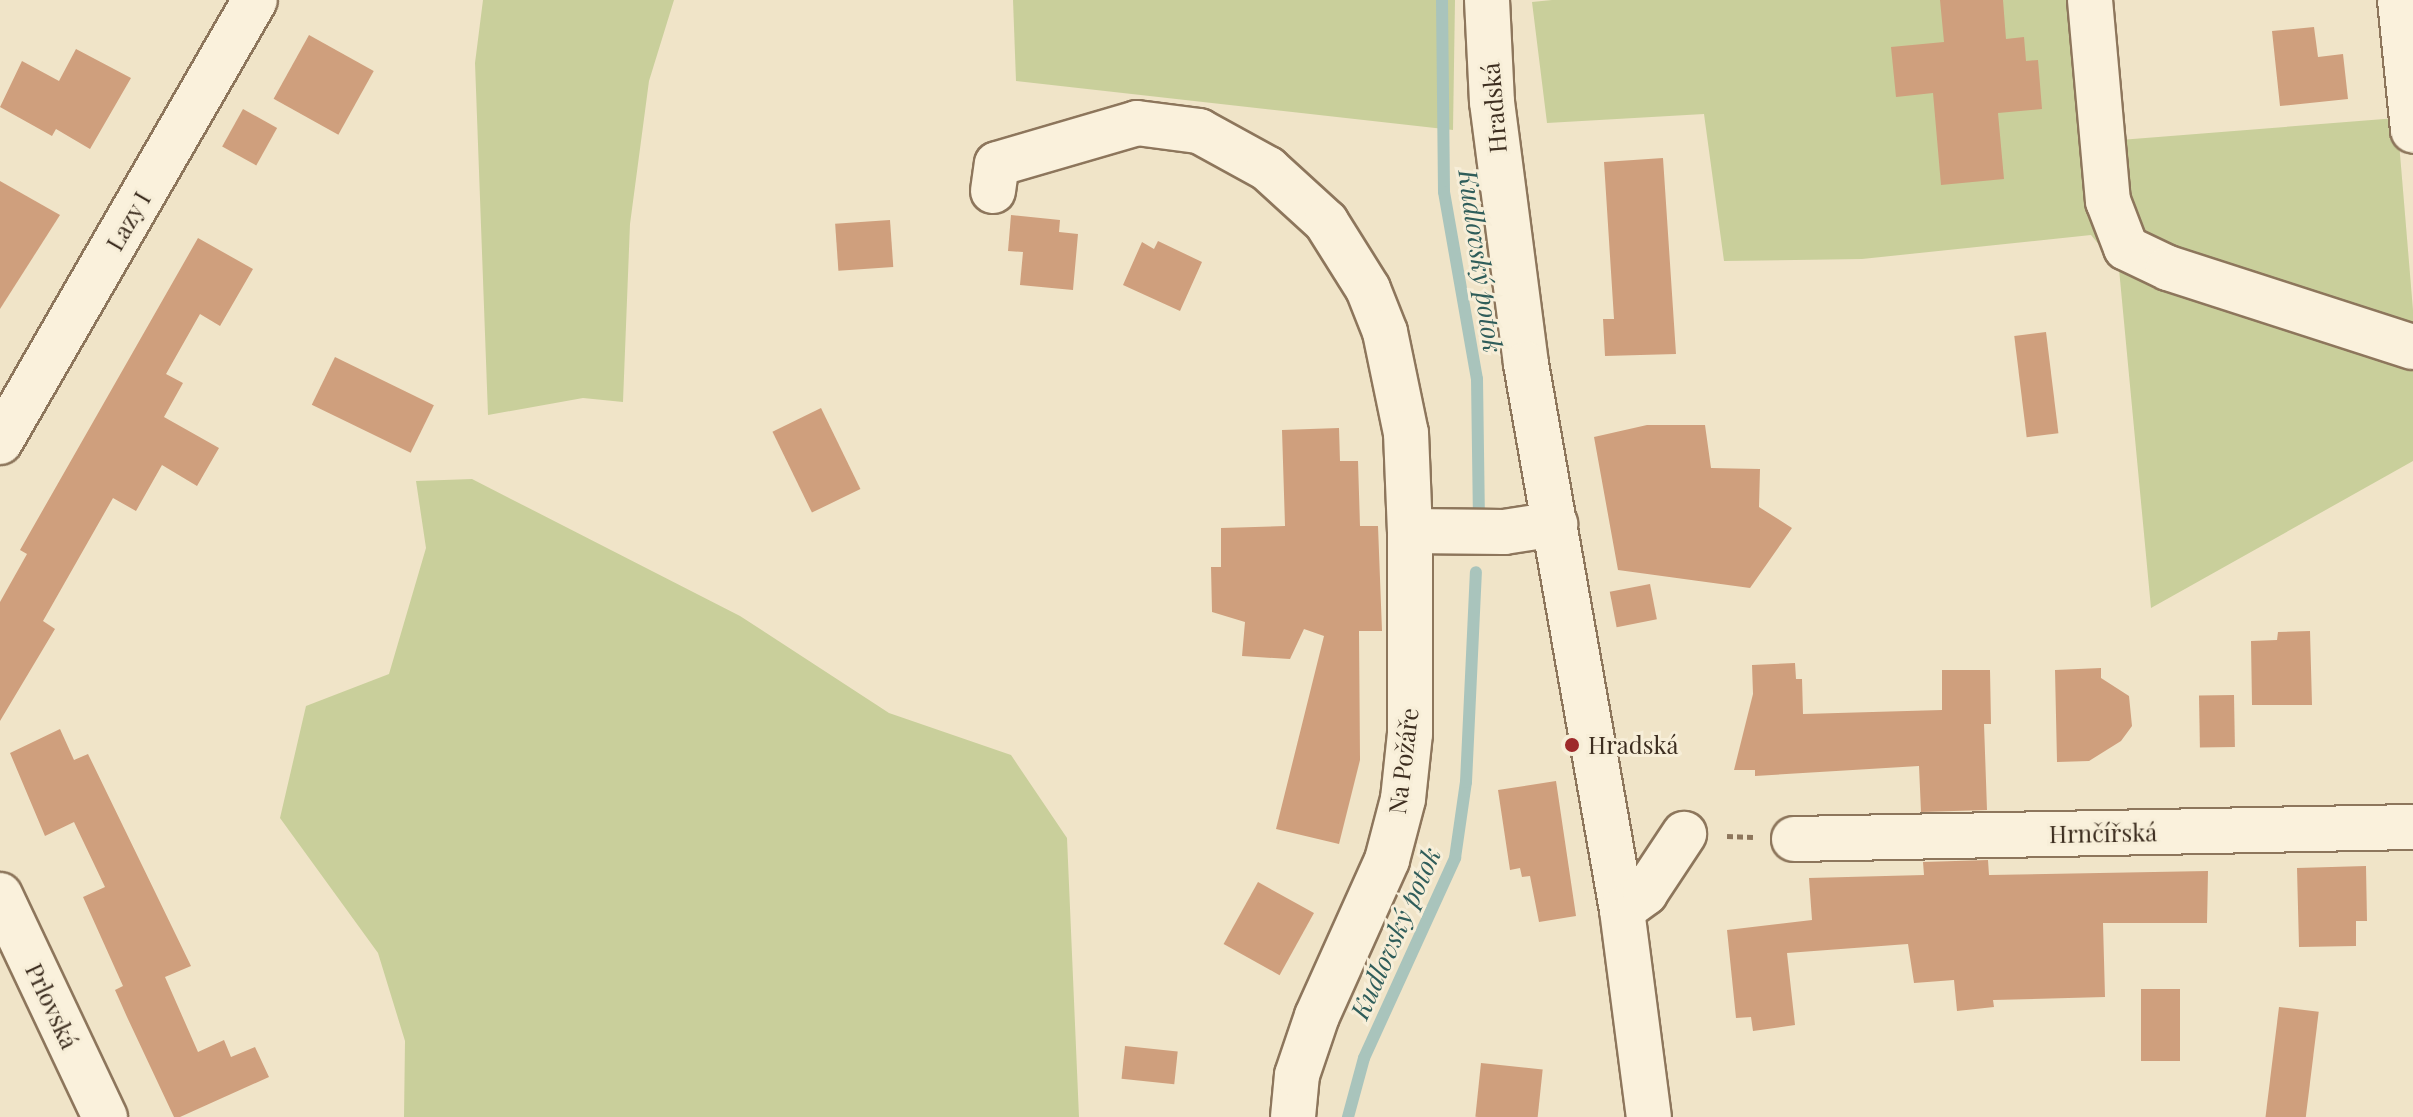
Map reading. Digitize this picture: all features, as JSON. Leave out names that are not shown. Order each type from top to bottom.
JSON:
[{"type":"street","name":"Lazy I","points":[[0,442],[255,0]]},
{"type":"street","name":"Hradská","points":[[1487,0],[1492,102],[1510,256],[1622,910],[1649,1117]]},
{"type":"street","points":[[2090,0],[2108,201],[2126,248],[2168,268],[2413,347]]},
{"type":"street","points":[[2400,0],[2413,130]]},
{"type":"street","name":"Na Požáře","points":[[993,191],[997,164],[1137,123],[1199,131],[1268,169],[1326,222],[1368,289],[1385,332],[1406,433],[1410,531],[1410,734],[1403,799],[1387,860],[1317,1016],[1297,1075],[1293,1117]]},
{"type":"street","points":[[1410,531],[1504,532],[1555,524]]},
{"type":"street","name":"Hrnčířská","points":[[1794,839],[2413,827]]},
{"type":"street","points":[[1622,910],[1645,893],[1684,834]]},
{"type":"street","name":"Prlovská","points":[[0,895],[105,1117]]},
{"type":"path","points":[[1684,834],[1794,839]]},
{"type":"green space","points":[[483,0],[674,0],[649,81],[630,224],[623,402],[583,398],[488,415],[475,63]]},
{"type":"green space","points":[[1013,0],[1455,0],[1453,130],[1016,81]]},
{"type":"green space","points":[[2067,0],[2082,143],[2397,118],[2413,310],[2413,461],[2151,608],[2119,269],[2091,235],[1862,259],[1724,261],[1704,114],[1547,123],[1532,2]]},
{"type":"green space","points":[[472,479],[740,616],[889,713],[1011,755],[1067,838],[1079,1117],[404,1117],[405,1041],[378,953],[280,818],[306,706],[389,674],[426,548],[416,481]]},
{"type":"building","points":[[1940,0],[2003,0],[2006,39],[2024,37],[2026,61],[2038,60],[2042,109],[1998,113],[2004,179],[1941,185],[1933,93],[1896,97],[1891,47],[1944,42]]},
{"type":"building","points":[[2314,27],[2318,57],[2343,54],[2348,99],[2280,106],[2272,31]]},
{"type":"building","points":[[309,35],[374,71],[338,135],[274,99]]},
{"type":"building","points":[[76,49],[131,78],[90,149],[56,129],[52,136],[0,107],[22,61],[59,81]]},
{"type":"building","points":[[243,109],[277,128],[256,166],[222,147]]},
{"type":"building","points":[[1663,158],[1676,354],[1605,356],[1603,319],[1614,319],[1604,162]]},
{"type":"building","points":[[0,181],[60,215],[0,309]]},
{"type":"building","points":[[1011,215],[1060,220],[1059,232],[1078,234],[1073,290],[1020,285],[1023,252],[1008,251]]},
{"type":"building","points":[[890,220],[893,267],[838,271],[835,224]]},
{"type":"building","points":[[198,238],[253,269],[220,326],[200,314],[166,374],[183,383],[164,417],[219,448],[197,486],[162,465],[136,511],[113,498],[43,621],[55,629],[0,721],[0,602],[27,554],[20,550]]},
{"type":"building","points":[[1158,241],[1202,262],[1180,311],[1123,285],[1142,242],[1154,249]]},
{"type":"building","points":[[2046,332],[2058,433],[2027,437],[2014,336]]},
{"type":"building","points":[[335,357],[434,405],[411,453],[312,405]]},
{"type":"building","points":[[821,408],[860,489],[812,513],[772,432]]},
{"type":"building","points":[[1647,425],[1705,425],[1711,468],[1760,469],[1759,507],[1792,528],[1750,588],[1618,570],[1594,437]]},
{"type":"building","points":[[1339,428],[1340,461],[1358,461],[1360,526],[1378,526],[1382,631],[1359,631],[1360,760],[1339,844],[1276,829],[1324,636],[1304,629],[1290,659],[1242,656],[1245,622],[1212,612],[1211,567],[1221,567],[1221,528],[1285,526],[1282,430]]},
{"type":"building","points":[[1650,584],[1657,619],[1617,627],[1610,592]]},
{"type":"building","points":[[2310,631],[2312,705],[2252,705],[2251,641],[2277,640],[2278,632]]},
{"type":"building","points":[[1795,663],[1796,679],[1802,679],[1803,714],[1942,710],[1942,670],[1990,670],[1991,724],[1984,724],[1987,810],[1921,812],[1919,766],[1755,776],[1755,770],[1734,770],[1753,694],[1752,665]]},
{"type":"building","points":[[2101,668],[2101,678],[2129,696],[2132,726],[2121,741],[2089,761],[2057,762],[2055,670]]},
{"type":"building","points":[[2234,695],[2235,747],[2200,748],[2199,696]]},
{"type":"building","points":[[60,729],[74,760],[88,754],[191,966],[165,977],[198,1052],[224,1040],[231,1057],[255,1047],[269,1077],[180,1117],[174,1117],[115,990],[123,986],[83,897],[105,887],[74,822],[45,836],[10,753]]},
{"type":"building","points":[[1556,781],[1576,916],[1539,922],[1530,876],[1522,877],[1520,868],[1510,870],[1498,790]]},
{"type":"building","points":[[1988,860],[1989,875],[2208,871],[2207,923],[2103,923],[2105,997],[1993,1000],[1994,1007],[1957,1011],[1954,980],[1914,983],[1908,944],[1787,953],[1795,1025],[1753,1031],[1751,1017],[1736,1018],[1727,930],[1812,920],[1809,878],[1924,875],[1923,862]]},
{"type":"building","points":[[2366,866],[2367,921],[2356,921],[2356,946],[2299,947],[2297,868]]},
{"type":"building","points":[[1258,882],[1314,913],[1280,975],[1224,944]]},
{"type":"building","points":[[2141,989],[2180,989],[2180,1061],[2141,1061]]},
{"type":"building","points":[[2279,1007],[2319,1012],[2306,1117],[2265,1117]]},
{"type":"building","points":[[1125,1046],[1178,1052],[1174,1084],[1122,1079]]},
{"type":"building","points":[[1481,1063],[1543,1069],[1538,1117],[1475,1117]]},
{"type":"waterway","name":"Kudlovský potok","points":[[1442,0],[1444,192],[1477,379],[1479,526]]},
{"type":"waterway","name":"Kudlovský potok","points":[[1348,1117],[1364,1058],[1455,858],[1466,782],[1476,572]]},
{"type":"place","name":"Hradská","points":[[1572,745]]}]
